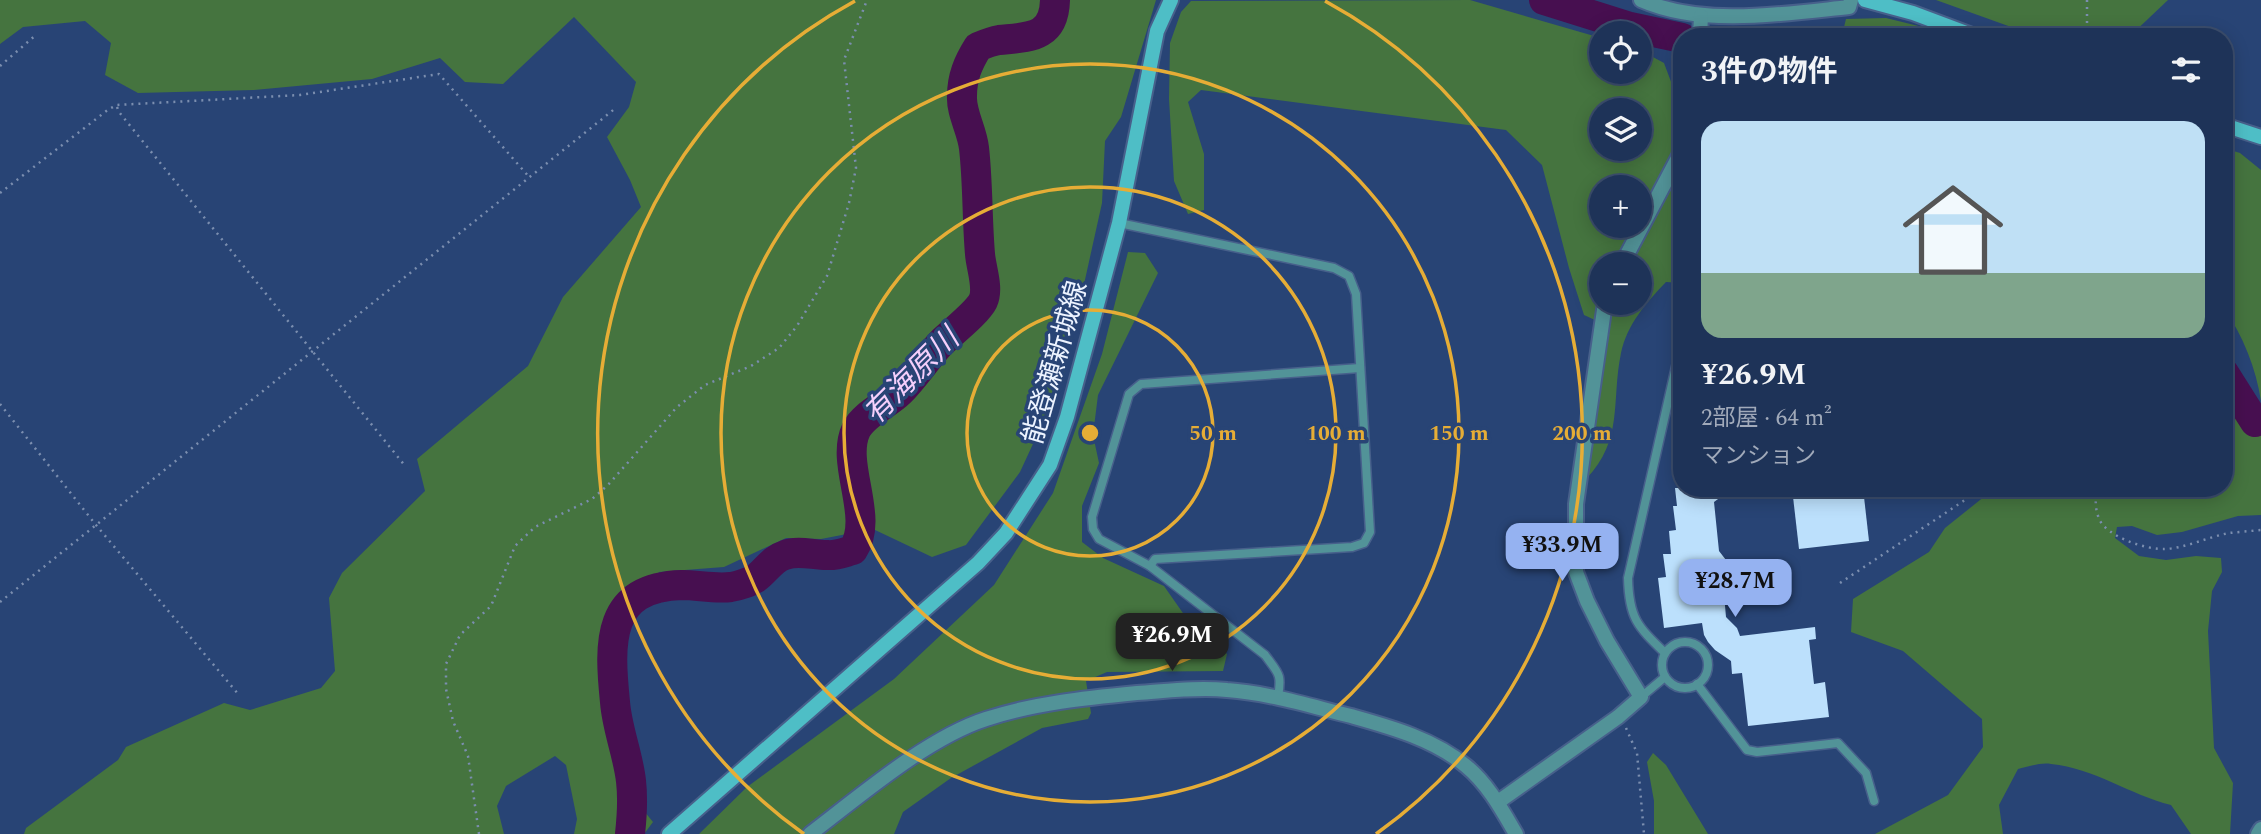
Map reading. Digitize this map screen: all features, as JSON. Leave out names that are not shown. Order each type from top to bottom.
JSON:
[{"type":"main road","name":"能登瀬新城線","points":[[669,834],[978,563],[1006,533],[1050,465],[1067,417],[1119,223],[1157,31],[1171,0]]},
{"type":"main road","points":[[1866,0],[1953,28]]},
{"type":"main road","points":[[2233,128],[2261,137]]},
{"type":"street","points":[[1641,0],[1700,26],[1849,7],[1852,0]]},
{"type":"street","points":[[1628,252],[1673,167]]},
{"type":"street","points":[[1498,802],[1618,717],[1641,697],[1606,641],[1576,572],[1576,504],[1603,315]]},
{"type":"street","points":[[810,834],[940,741],[984,719],[1033,706],[1173,690],[1226,690],[1278,697],[1386,725],[1429,743],[1467,766],[1498,802],[1512,833]]},
{"type":"street","points":[[2258,834],[2261,829]]},
{"type":"lane","points":[[1119,223],[1334,268],[1349,276],[1356,294],[1370,531],[1364,543],[1352,547],[1155,559],[1150,566]]},
{"type":"lane","points":[[1278,697],[1281,680],[1265,655],[1150,566],[1099,539],[1093,529],[1092,517],[1129,394],[1141,384],[1360,369]]},
{"type":"lane","points":[[1665,653],[1636,623],[1629,601],[1628,578],[1673,380]]},
{"type":"lane","points":[[1685,642],[1700,647],[1705,653],[1708,667],[1697,684],[1676,686],[1665,677],[1662,669],[1665,653],[1677,643],[1685,642]]},
{"type":"lane","points":[[1641,697],[1665,677]]},
{"type":"lane","points":[[1697,684],[1746,750],[1757,752],[1838,743],[1866,773],[1874,801]]},
{"type":"path","points":[[479,834],[468,756],[453,721],[446,689],[446,664],[460,635],[491,606],[515,546],[534,527],[592,499],[608,485],[677,407],[705,385],[751,366],[779,348],[797,326],[827,276],[849,203],[856,168],[844,60],[867,0]]},
{"type":"path","points":[[2087,0],[2087,28]]},
{"type":"path","points":[[0,66],[37,34]]},
{"type":"path","points":[[0,193],[108,109],[117,105],[300,95],[439,74],[530,178]]},
{"type":"path","points":[[117,105],[119,113],[406,467]]},
{"type":"path","points":[[0,602],[617,107]]},
{"type":"path","points":[[0,404],[96,525],[239,695]]},
{"type":"path","points":[[1840,583],[1969,497]]},
{"type":"path","points":[[2096,497],[2095,505],[2107,531],[2122,539],[2152,548],[2166,549],[2229,533],[2261,530]]},
{"type":"path","points":[[1618,717],[1637,752],[1644,834]]},
{"type":"green space","points":[[0,0],[1156,0],[1121,117],[1105,141],[1102,203],[1063,379],[1020,472],[966,545],[932,557],[873,529],[821,539],[786,538],[724,567],[659,572],[632,617],[620,686],[622,748],[631,795],[653,822],[644,834],[574,834],[577,819],[566,765],[555,756],[506,786],[497,806],[504,834],[24,834],[26,828],[118,760],[126,747],[224,703],[250,710],[321,688],[335,671],[329,598],[342,573],[425,491],[417,459],[528,366],[563,297],[641,207],[607,137],[629,107],[636,82],[574,17],[503,84],[465,82],[440,58],[372,79],[254,90],[138,93],[105,75],[111,43],[85,21],[23,27],[0,44]]},
{"type":"green space","points":[[1470,0],[1589,35],[1589,84],[1652,84],[1652,56],[1664,63],[1673,87],[1673,282],[1666,282],[1652,298],[1652,252],[1589,252],[1589,315],[1639,315],[1628,332],[1621,353],[1611,435],[1606,450],[1586,479],[1606,325],[1584,315],[1542,165],[1506,130],[1201,90],[1188,102],[1204,154],[1204,210],[1188,214],[1174,181],[1169,99],[1170,43],[1181,12],[1191,1]]},
{"type":"green space","points":[[1936,0],[2168,0],[2138,28],[2014,28]]},
{"type":"green space","points":[[1886,18],[1927,28],[1848,28],[1844,27],[1846,19]]},
{"type":"green space","points":[[2233,151],[2240,153],[2261,170],[2261,401],[2256,376],[2233,323]]},
{"type":"green space","points":[[1128,252],[1145,253],[1158,273],[1098,395],[1093,435],[1099,463],[1082,506],[1082,542],[1103,558],[1164,586],[1185,616],[1227,654],[1223,671],[1107,672],[1086,681],[1091,713],[1088,719],[1042,728],[951,778],[903,812],[894,834],[699,834],[747,787],[894,679],[994,585],[1053,493],[1102,354]]},
{"type":"green space","points":[[2233,415],[2256,434],[2261,433],[2261,515],[2238,516],[2182,532],[2157,535],[2132,526],[2117,527],[2115,538],[2139,556],[2166,560],[2196,556],[2221,558],[2222,572],[2212,591],[2208,631],[2214,748],[2233,783],[2230,834],[2191,834],[2171,805],[2067,766],[2039,764],[2018,769],[1999,805],[2003,834],[1875,834],[1948,795],[1983,747],[1982,719],[1903,651],[1851,632],[1853,599],[1929,552],[1945,528],[1984,497],[2233,497]]},
{"type":"green space","points":[[1653,753],[1666,765],[1708,834],[1654,834],[1654,801],[1647,762]]},
{"type":"building","points":[[1676,497],[1721,497],[1714,502],[1719,551],[1736,573],[1723,583],[1726,617],[1737,628],[1740,636],[1815,627],[1816,639],[1809,640],[1814,684],[1825,682],[1829,717],[1748,726],[1742,673],[1732,674],[1731,661],[1708,642],[1702,623],[1664,628],[1658,578],[1666,577],[1663,554],[1671,554],[1669,531],[1676,530],[1673,506],[1677,506]]},
{"type":"building","points":[[1793,497],[1864,497],[1869,541],[1799,549]]},
{"type":"waterway","name":"有海原川","points":[[630,834],[631,781],[616,712],[613,680],[612,659],[618,622],[626,607],[639,596],[657,588],[682,585],[718,588],[734,586],[756,578],[776,559],[785,555],[834,555],[853,550],[859,537],[860,522],[852,458],[856,430],[865,419],[900,392],[941,343],[975,311],[985,296],[974,148],[962,102],[966,70],[978,47],[996,40],[1038,34],[1050,22],[1055,0]]},
{"type":"waterway","points":[[1544,0],[1630,27],[1673,36]]},
{"type":"waterway","points":[[2233,387],[2255,422]]}]
